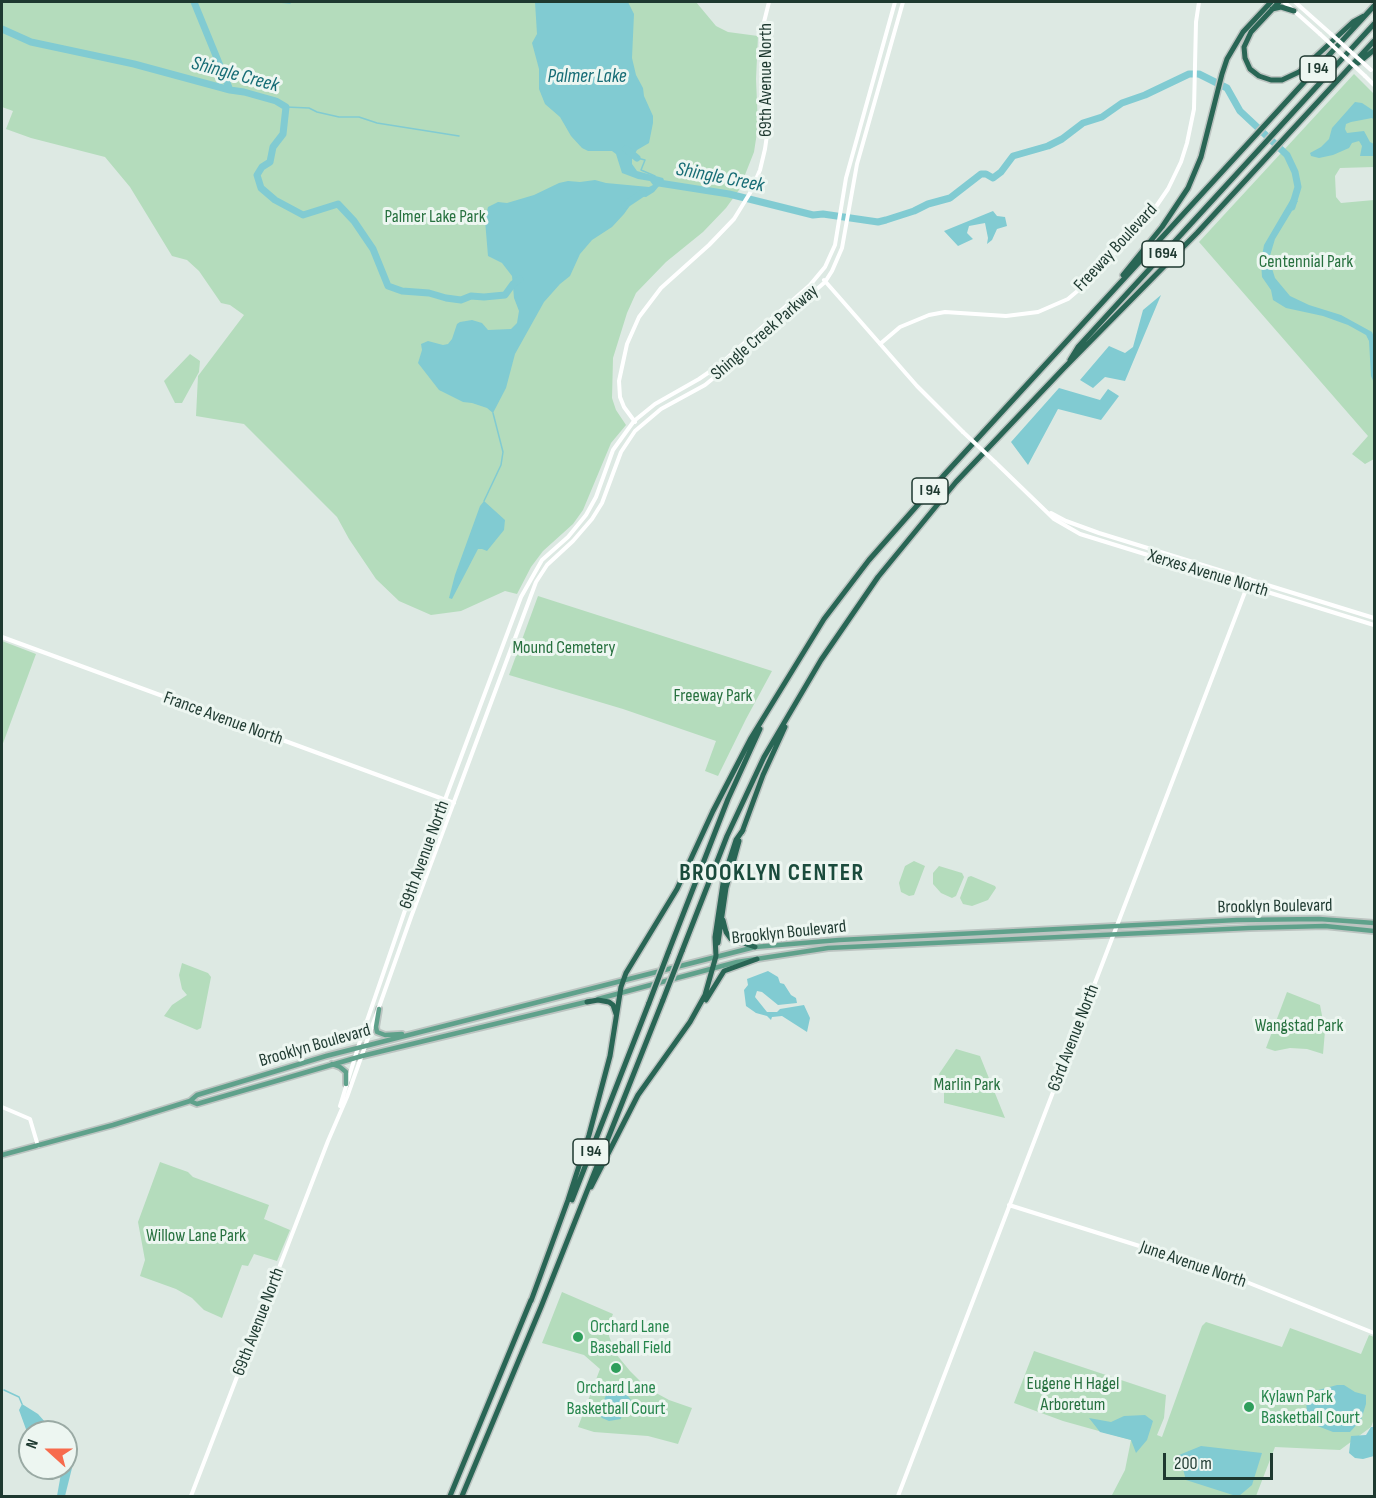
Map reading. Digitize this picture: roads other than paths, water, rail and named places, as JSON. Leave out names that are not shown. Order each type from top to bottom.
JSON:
[{"type":"highway","points":[[1269,2],[1248,36],[1244,55],[1253,72],[1262,78],[1275,80],[1286,79],[1299,72],[1353,22],[1372,9]]},
{"type":"highway","points":[[1085,319],[1156,235],[1185,194],[1201,157],[1222,74],[1237,41],[1266,10],[1279,2]]},
{"type":"highway","points":[[1266,10],[1278,7],[1294,11]]},
{"type":"highway","name":"I 94","points":[[450,1497],[531,1301],[740,770],[789,675],[831,609],[874,554],[1085,319],[1372,9]]},
{"type":"highway","name":"I 694","points":[[1064,368],[1078,347],[1374,24]]},
{"type":"highway","name":"I 94","points":[[462,1497],[585,1196],[720,851],[775,736],[801,693],[855,609],[909,538],[956,483],[1064,368],[1175,256],[1374,41]]},
{"type":"highway","points":[[1351,66],[1363,61],[1374,50]]},
{"type":"highway","points":[[531,1301],[566,1208],[587,1141],[610,1056],[622,981],[634,956],[677,889],[706,825],[751,738],[789,675]]},
{"type":"highway","points":[[585,1196],[597,1178],[634,1101],[702,1002],[713,968],[730,873],[742,830],[763,775],[801,693]]},
{"type":"highway","points":[[716,953],[715,937],[724,877],[736,840],[742,830]]},
{"type":"highway","points":[[723,913],[724,928],[731,939],[755,947]]},
{"type":"highway","points":[[677,1040],[696,1017],[721,973],[730,967],[757,959]]},
{"type":"highway","points":[[586,1002],[598,1000],[609,1002],[615,1008],[617,1018]]},
{"type":"main road","name":"Brooklyn Boulevard","points":[[2,1155],[190,1101],[197,1095],[365,1046],[622,981],[716,953],[820,941],[1117,926],[1311,918],[1374,923]]},
{"type":"main road","name":"Brooklyn Boulevard","points":[[190,1101],[197,1104],[362,1056],[620,994],[713,968],[828,948],[1301,926],[1374,931]]},
{"type":"main road","points":[[379,1010],[376,1027],[380,1034],[414,1034]]},
{"type":"main road","points":[[332,1064],[346,1072],[346,1084]]},
{"type":"street","name":"69th Avenue North","points":[[639,426],[624,407],[620,397],[619,381],[627,344],[639,317],[661,288],[723,232],[745,202],[762,162],[768,134],[769,108],[762,39],[769,2]]},
{"type":"street","name":"Shingle Creek Parkway","points":[[520,600],[542,560],[568,537],[586,515],[596,497],[613,450],[634,421],[655,404],[717,366],[819,276],[830,259],[850,163],[895,2]]},
{"type":"street","name":"Shingle Creek Parkway","points":[[527,603],[536,582],[547,565],[573,541],[592,519],[602,503],[621,452],[639,426],[661,409],[705,385],[825,282],[837,262],[846,227],[857,164],[903,2]]},
{"type":"street","name":"Freeway Boulevard","points":[[880,344],[900,327],[929,315],[945,312],[1006,316],[1030,314],[1056,305],[1078,291],[1153,211],[1171,183],[1187,143],[1192,121],[1199,2]]},
{"type":"street","points":[[1284,2],[1374,85]]},
{"type":"street","points":[[1295,2],[1373,72]]},
{"type":"street","name":"Xerxes Avenue North","points":[[819,276],[917,386],[1062,524],[1080,534],[1374,625]]},
{"type":"street","name":"Xerxes Avenue North","points":[[1048,511],[1071,523],[1374,618]]},
{"type":"street","name":"63rd Avenue North","points":[[898,1497],[1250,579]]},
{"type":"street","name":"69th Avenue North","points":[[339,1113],[346,1084],[385,970],[445,800],[520,600]]},
{"type":"street","name":"69th Avenue North","points":[[191,1497],[362,1056],[411,916],[527,603]]},
{"type":"street","name":"France Avenue North","points":[[2,637],[454,803]]},
{"type":"street","points":[[2,1107],[30,1119],[38,1146]]},
{"type":"street","name":"June Avenue North","points":[[1009,1205],[1219,1271],[1374,1334]]},
{"type":"water","name":"Palmer Lake","points":[[535,2],[628,2],[634,14],[632,58],[636,75],[653,116],[649,143],[637,150],[632,164],[637,171],[664,180],[654,192],[646,197],[638,196],[632,199],[624,214],[612,227],[592,240],[580,254],[570,276],[544,302],[515,354],[506,388],[493,413],[487,408],[463,402],[439,390],[418,363],[422,350],[421,344],[428,341],[448,344],[460,322],[472,320],[482,323],[488,330],[511,329],[517,323],[519,311],[514,298],[512,276],[502,263],[488,256],[485,220],[488,207],[498,202],[507,203],[534,195],[568,181],[595,180],[649,187],[653,185],[650,181],[622,173],[616,154],[612,151],[588,151],[582,148],[571,136],[560,117],[545,104],[539,89],[539,69],[532,43],[537,34]]},
{"type":"water","points":[[1355,102],[1362,103],[1374,111],[1374,120],[1372,118],[1351,122],[1346,124],[1345,129],[1347,133],[1364,131],[1370,142],[1374,144],[1374,156],[1360,156],[1362,146],[1359,141],[1333,155],[1319,158],[1311,156],[1310,153],[1329,139],[1332,128]]},
{"type":"water","points":[[1291,199],[1298,201],[1275,239],[1269,259],[1275,278],[1290,296],[1309,305],[1341,315],[1372,332],[1374,337],[1374,383],[1371,376],[1369,341],[1366,335],[1348,325],[1323,316],[1286,308],[1273,300],[1271,290],[1262,277],[1261,262],[1264,245]]},
{"type":"water","points":[[993,211],[997,216],[1005,217],[1007,226],[997,229],[992,240],[987,244],[985,223],[969,226],[967,233],[973,239],[958,246],[944,231]]},
{"type":"water","points":[[1161,295],[1125,381],[1105,377],[1093,388],[1080,380],[1109,346],[1125,353],[1133,347],[1143,310]]},
{"type":"water","points":[[1059,388],[1100,400],[1108,389],[1119,396],[1101,420],[1058,409],[1028,465],[1011,442]]},
{"type":"water","points":[[484,501],[505,520],[504,530],[487,551],[478,549],[452,599],[449,598],[455,575],[480,506]]},
{"type":"water","points":[[768,971],[778,977],[780,983],[784,984],[791,995],[796,998],[797,1003],[778,1005],[762,992],[757,991],[755,997],[767,1012],[777,1012],[780,1009],[804,1005],[810,1018],[807,1032],[782,1016],[772,1017],[771,1020],[746,1006],[744,990],[748,985],[747,979]]},
{"type":"water","points":[[616,1381],[631,1400],[622,1409],[621,1419],[609,1421],[598,1414],[610,1386]]},
{"type":"water","points":[[1344,1385],[1355,1392],[1366,1395],[1361,1420],[1350,1432],[1333,1432],[1315,1425],[1307,1413],[1306,1401],[1311,1392]]},
{"type":"water","points":[[22,1404],[43,1420],[23,1420],[19,1410]]},
{"type":"water","points":[[1145,1415],[1153,1421],[1147,1440],[1136,1453],[1131,1440],[1100,1432],[1089,1418],[1111,1422],[1124,1416]]},
{"type":"water","points":[[1371,1427],[1374,1427],[1374,1456],[1363,1459],[1355,1458],[1349,1453],[1351,1436],[1366,1435]]},
{"type":"water","points":[[1201,1446],[1262,1453],[1252,1485],[1236,1496],[1186,1480],[1179,1455]]},
{"type":"water","points":[[60,1480],[69,1480],[65,1496],[57,1496]]},
{"type":"waterway","points":[[194,2],[230,90]]},
{"type":"waterway","points":[[279,2],[291,2]]},
{"type":"waterway","name":"Shingle Creek","points":[[2,29],[31,42],[134,64],[244,92],[276,101],[286,107],[283,134],[273,147],[270,162],[262,167],[257,175],[261,188],[275,200],[303,215],[338,204],[354,221],[373,249],[388,286],[402,291],[429,293],[461,300],[471,296],[505,295],[520,279]]},
{"type":"waterway","name":"Shingle Creek","points":[[659,183],[729,194],[813,215],[823,214],[878,222],[950,198],[981,174],[993,178],[1001,172],[1013,156],[1048,146],[1062,139],[1083,123],[1102,117],[1122,103],[1189,74],[1199,74],[1227,88],[1240,111],[1287,155],[1295,172],[1298,187],[1292,207]]},
{"type":"waterway","points":[[286,107],[309,108],[339,117],[359,117],[377,123],[459,136]]},
{"type":"waterway","points":[[626,149],[637,158]]},
{"type":"waterway","points":[[637,158],[645,160],[641,170],[655,176]]},
{"type":"waterway","name":"Shingle Creek","points":[[625,205],[643,193]]},
{"type":"waterway","points":[[484,501],[501,465],[503,452],[493,413]]},
{"type":"waterway","points":[[4,1390],[19,1397],[22,1404]]},
{"type":"place","name":"Orchard Lane Baseball Field","points":[[578,1337]]},
{"type":"place","name":"Orchard Lane Basketball Court","points":[[616,1368]]},
{"type":"place","name":"Kylawn Park Basketball Court","points":[[1249,1407]]},
{"type":"district","name":"BROOKLYN CENTER","points":[[772,874]]},
{"type":"park label","name":"Palmer Lake Park","points":[[435,217]]},
{"type":"park label","name":"Centennial Park","points":[[1306,262]]},
{"type":"park label","name":"Mound Cemetery","points":[[564,648]]},
{"type":"park label","name":"Freeway Park","points":[[713,696]]},
{"type":"park label","name":"Wangstad Park","points":[[1299,1026]]},
{"type":"park label","name":"Marlin Park","points":[[967,1085]]},
{"type":"park label","name":"Willow Lane Park","points":[[196,1236]]},
{"type":"park label","name":"Eugene H Hagel Arboretum","points":[[1073,1394]]}]
